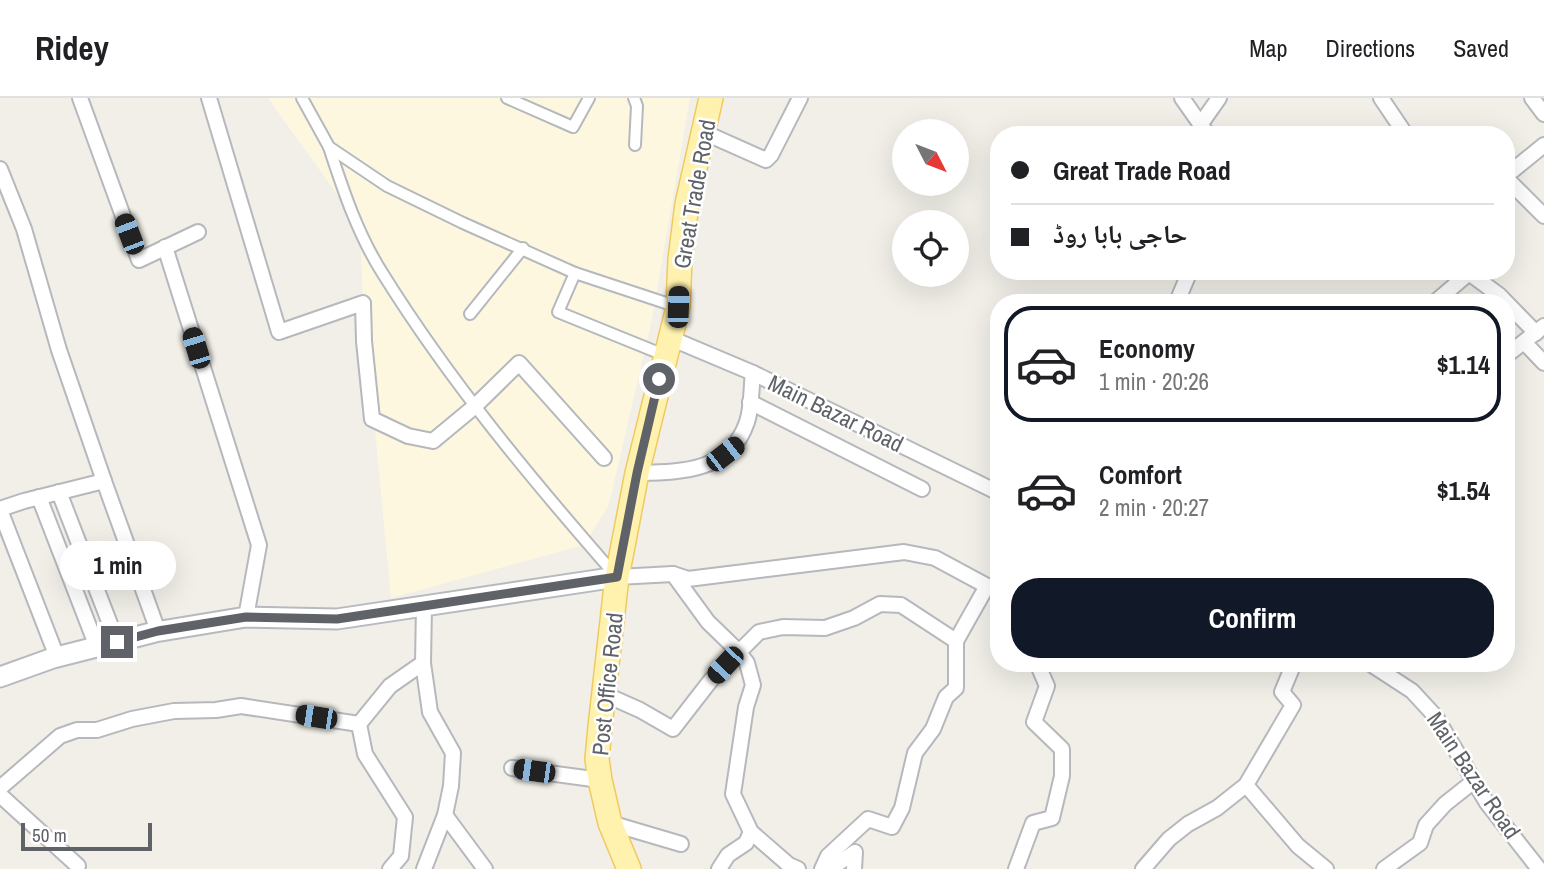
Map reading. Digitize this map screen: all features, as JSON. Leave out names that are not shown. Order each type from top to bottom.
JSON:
[{"type":"main road","name":"Great Trade Road","points":[[617,577],[637,473],[678,307],[680,258],[687,204],[711,98]]},
{"type":"main road","points":[[0,675],[158,631],[246,617],[337,619],[617,577]]},
{"type":"main road","name":"Post Office Road","points":[[617,577],[597,759],[610,823],[629,869]]},
{"type":"street","points":[[80,98],[139,260],[198,232]]},
{"type":"street","points":[[209,98],[279,331],[363,303],[372,419],[408,436],[433,441],[474,407],[519,363],[604,458]]},
{"type":"street","points":[[302,98],[328,147],[345,197],[382,273],[474,407],[531,479],[617,577],[673,574],[688,579],[904,552],[935,558],[990,586]]},
{"type":"street","points":[[507,98],[573,127],[589,98]]},
{"type":"street","points":[[634,98],[637,106],[635,145]]},
{"type":"street","points":[[703,132],[766,160],[800,98]]},
{"type":"street","points":[[1182,98],[1201,126]]},
{"type":"street","points":[[1206,126],[1219,98]]},
{"type":"street","points":[[1381,98],[1400,126]]},
{"type":"street","points":[[1532,98],[1544,114]]},
{"type":"street","points":[[1515,170],[1544,145]]},
{"type":"street","points":[[328,147],[387,186],[463,223],[575,273],[678,307]]},
{"type":"street","points":[[0,169],[24,229],[59,350],[158,631]]},
{"type":"street","points":[[1515,185],[1544,216]]},
{"type":"street","points":[[165,247],[259,545],[246,617]]},
{"type":"street","points":[[470,314],[523,248]]},
{"type":"street","points":[[575,273],[558,312],[667,346]]},
{"type":"street","points":[[1444,294],[1461,280]]},
{"type":"street","points":[[1479,280],[1498,294]]},
{"type":"street","points":[[1515,308],[1540,329],[1515,350]]},
{"type":"street","points":[[1525,343],[1544,363]]},
{"type":"street","name":"Main Bazar Road","points":[[667,346],[753,373],[990,489]]},
{"type":"street","points":[[637,473],[674,472],[713,464],[737,444],[748,420],[753,373]]},
{"type":"street","points":[[750,402],[922,489]]},
{"type":"street","points":[[57,657],[0,510],[104,481]]},
{"type":"street","points":[[59,492],[117,642]]},
{"type":"street","points":[[39,497],[97,647]]},
{"type":"street","points":[[673,574],[708,622],[747,663],[753,685],[746,707],[733,794],[751,832],[789,865],[798,869]]},
{"type":"street","points":[[822,869],[828,856],[868,819],[892,827],[902,808],[915,753],[933,729],[946,697],[956,688],[956,641],[990,592]]},
{"type":"street","points":[[604,694],[673,729],[711,680],[759,632],[783,627],[825,628],[854,618],[880,604],[901,604],[956,641]]},
{"type":"street","points":[[424,606],[424,663],[430,712],[453,753],[451,786],[445,815],[424,869]]},
{"type":"street","points":[[359,724],[390,686],[424,663]]},
{"type":"street","points":[[1016,869],[1033,823],[1052,818],[1062,776],[1062,749],[1034,722],[1047,686],[1041,672]]},
{"type":"street","points":[[1143,869],[1179,831],[1217,808],[1246,785],[1293,705],[1282,692],[1290,672]]},
{"type":"street","name":"Main Bazar Road","points":[[1382,672],[1412,691],[1436,717],[1487,803],[1532,867]]},
{"type":"street","points":[[0,788],[60,736],[77,730],[97,730],[132,719],[174,711],[216,710],[241,706],[359,724]]},
{"type":"street","points":[[359,724],[365,754],[405,817],[401,856],[390,869]]},
{"type":"street","points":[[512,768],[600,780]]},
{"type":"street","points":[[1384,869],[1420,843],[1426,825],[1445,804],[1474,781]]},
{"type":"street","points":[[1246,785],[1298,846],[1326,869]]},
{"type":"street","points":[[0,795],[78,866]]},
{"type":"street","points":[[445,815],[485,869]]},
{"type":"street","points":[[610,823],[681,844]]},
{"type":"street","points":[[719,869],[728,855],[746,843],[751,832]]},
{"type":"street","points":[[830,869],[855,852],[853,869]]},
{"type":"shaded area","points":[[268,98],[690,98],[652,319],[609,504],[584,545],[391,598],[363,303],[360,226]]},
{"type":"route","points":[[117,642],[158,631],[246,617],[337,619],[617,577],[659,379]]}]
